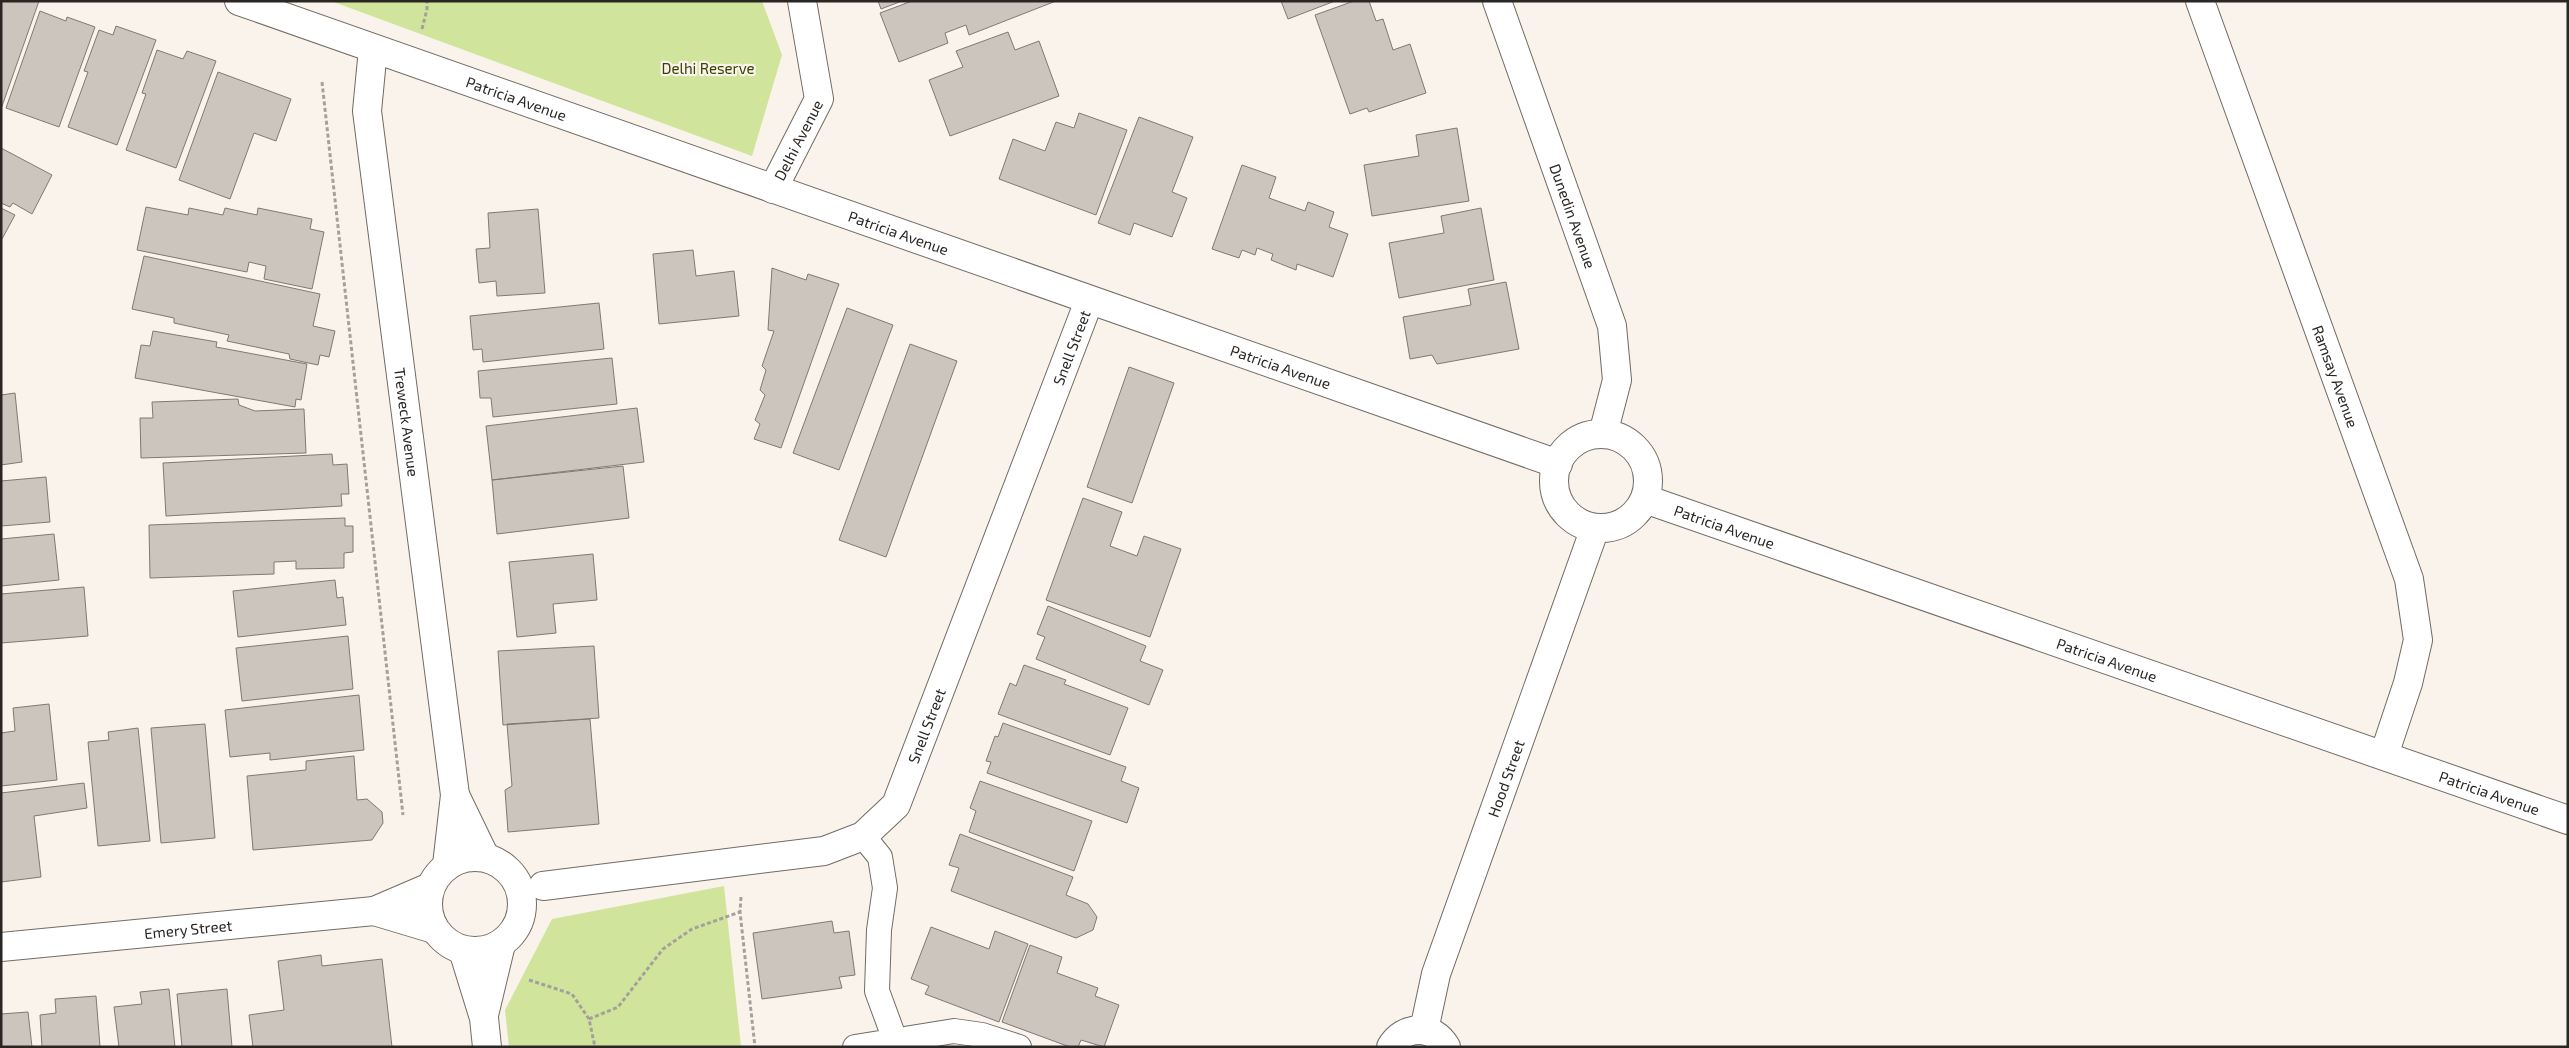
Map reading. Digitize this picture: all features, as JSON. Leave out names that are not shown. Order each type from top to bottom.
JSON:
[{"type":"street","name":"Patricia Avenue","points":[[239,1],[373,49],[417,62],[1089,301],[1558,464]]},
{"type":"street","name":"Delhi Avenue","points":[[773,189],[819,99],[802,1]]},
{"type":"street","name":"Dunedin Avenue","points":[[1497,1],[1612,326],[1618,380],[1603,434]]},
{"type":"street","name":"Ramsay Avenue","points":[[2200,1],[2409,579],[2418,640],[2408,683],[2384,755]]},
{"type":"street","name":"Treweck Avenue","points":[[373,49],[367,110],[455,794],[447,865]]},
{"type":"street","name":"Snell Street","points":[[543,886],[824,851],[863,836],[896,805],[1089,301]]},
{"type":"street","points":[[1603,434],[1622,439],[1638,451],[1646,466],[1648,482],[1645,499],[1634,516],[1617,526],[1595,528],[1573,519],[1559,503],[1555,486],[1558,464],[1562,456],[1572,445],[1587,437],[1603,434]]},
{"type":"street","name":"Patricia Avenue","points":[[1645,499],[2568,820]]},
{"type":"street","name":"Hood Street","points":[[1424,1030],[1436,974],[1595,528]]},
{"type":"street","name":"Treweck Avenue","points":[[455,794],[485,857]]},
{"type":"street","points":[[465,857],[485,857],[500,863],[514,876],[521,892],[522,910],[515,930],[501,944],[482,951],[463,950],[447,943],[434,929],[427,909],[430,887],[438,872],[447,865],[465,857]]},
{"type":"street","name":"Emery Street","points":[[1,947],[374,911],[430,887]]},
{"type":"street","name":"Emery Street","points":[[374,911],[434,929]]},
{"type":"street","points":[[484,1018],[501,944]]},
{"type":"street","points":[[463,950],[484,1018],[486,1047]]},
{"type":"street","points":[[1392,1047],[1397,1038],[1406,1032],[1424,1030],[1435,1034],[1446,1047]]},
{"type":"lane","points":[[863,836],[880,857],[886,888],[880,930],[876,991],[895,1040]]},
{"type":"lane","points":[[855,1047],[954,1031],[982,1035],[1019,1047]]},
{"type":"path","points":[[420,34],[427,9],[426,1]]},
{"type":"path","points":[[322,82],[403,815]]},
{"type":"path","points":[[741,895],[740,912],[755,1047]]},
{"type":"path","points":[[589,1019],[618,1007],[663,949],[692,929],[740,912]]},
{"type":"path","points":[[492,978],[517,976],[572,994],[589,1019],[595,1047]]},
{"type":"green space","name":"Delhi Reserve","points":[[331,1],[762,1],[782,55],[752,156]]},
{"type":"green space","points":[[724,886],[741,1047],[509,1047],[505,1010],[552,919]]},
{"type":"building","points":[[1,1],[39,1],[1,109]]},
{"type":"building","points":[[878,1],[902,1],[881,9]]},
{"type":"building","points":[[912,1],[1056,1],[969,35],[966,25],[945,33],[948,43],[899,62],[880,13]]},
{"type":"building","points":[[1281,1],[1335,1],[1288,19]]},
{"type":"building","points":[[1354,1],[1369,1],[1376,21],[1383,19],[1393,50],[1410,44],[1426,93],[1369,112],[1367,108],[1350,114],[1315,15]]},
{"type":"building","points":[[40,11],[66,21],[67,17],[95,27],[59,127],[6,108]]},
{"type":"building","points":[[116,26],[156,40],[117,145],[68,127],[88,72],[84,71],[99,30],[113,35]]},
{"type":"building","points":[[1008,32],[1015,50],[1039,41],[1059,96],[950,136],[929,80],[963,67],[956,51]]},
{"type":"building","points":[[157,50],[183,59],[187,51],[216,61],[176,168],[126,150],[146,94],[142,93]]},
{"type":"building","points":[[218,72],[291,99],[276,141],[254,133],[230,199],[179,180]]},
{"type":"building","points":[[1079,113],[1127,130],[1096,215],[999,179],[1013,139],[1045,151],[1056,122],[1074,128]]},
{"type":"building","points":[[1139,117],[1193,137],[1172,192],[1187,198],[1172,237],[1134,223],[1130,235],[1098,223]]},
{"type":"building","points":[[1457,128],[1469,201],[1372,216],[1364,165],[1419,156],[1416,135]]},
{"type":"building","points":[[1,148],[52,175],[32,214],[13,203],[10,207],[1,203]]},
{"type":"building","points":[[1242,165],[1276,177],[1269,198],[1305,211],[1308,202],[1334,212],[1329,227],[1348,234],[1333,277],[1297,264],[1296,270],[1271,260],[1273,254],[1257,248],[1255,255],[1242,250],[1239,258],[1212,249]]},
{"type":"building","points":[[146,207],[188,215],[189,208],[223,215],[225,208],[257,215],[258,208],[312,219],[310,229],[324,232],[312,289],[264,279],[266,266],[249,262],[247,272],[137,250]]},
{"type":"building","points":[[1,208],[15,215],[2,239],[1,239]]},
{"type":"building","points":[[1481,208],[1494,280],[1399,298],[1389,243],[1444,233],[1441,216]]},
{"type":"building","points":[[538,209],[545,293],[497,296],[496,281],[479,283],[476,249],[490,248],[488,213]]},
{"type":"building","points":[[693,250],[696,276],[734,271],[739,316],[659,324],[653,254]]},
{"type":"building","points":[[144,256],[320,294],[313,326],[335,331],[329,357],[320,355],[318,365],[290,359],[289,354],[227,341],[229,335],[174,323],[174,318],[132,309]]},
{"type":"building","points":[[772,268],[806,280],[808,274],[839,284],[781,448],[754,439],[760,424],[755,420],[765,395],[760,390],[766,370],[762,366],[774,331],[768,330]]},
{"type":"building","points":[[1506,282],[1519,349],[1437,364],[1432,355],[1410,359],[1403,317],[1471,305],[1468,289]]},
{"type":"building","points":[[599,303],[604,349],[483,362],[482,349],[473,350],[470,316]]},
{"type":"building","points":[[847,308],[893,325],[839,470],[793,453]]},
{"type":"building","points":[[153,331],[217,342],[216,347],[307,364],[301,400],[296,399],[295,407],[135,378],[141,345],[150,346]]},
{"type":"building","points":[[910,344],[957,361],[886,557],[839,540]]},
{"type":"building","points":[[612,358],[617,404],[493,417],[491,398],[480,398],[478,371]]},
{"type":"building","points":[[1129,367],[1174,383],[1132,503],[1087,487]]},
{"type":"building","points":[[15,393],[22,462],[1,465],[1,395]]},
{"type":"building","points":[[238,399],[239,405],[255,411],[304,409],[306,453],[141,458],[140,418],[153,418],[152,402]]},
{"type":"building","points":[[637,408],[644,462],[492,480],[486,426]]},
{"type":"building","points":[[332,454],[333,465],[347,464],[349,494],[341,494],[342,506],[166,516],[163,463]]},
{"type":"building","points":[[623,466],[629,518],[497,534],[492,480]]},
{"type":"building","points":[[46,477],[50,522],[1,526],[1,481]]},
{"type":"building","points":[[1083,498],[1122,512],[1110,546],[1137,556],[1144,536],[1181,549],[1150,637],[1046,600]]},
{"type":"building","points":[[345,518],[345,526],[353,526],[353,552],[344,553],[344,568],[296,569],[296,561],[274,562],[274,574],[150,578],[149,525]]},
{"type":"building","points":[[54,534],[59,580],[1,586],[1,539]]},
{"type":"building","points":[[593,554],[597,600],[553,604],[556,633],[517,637],[509,562]]},
{"type":"building","points":[[335,580],[337,598],[343,597],[346,625],[238,637],[233,591]]},
{"type":"building","points":[[84,587],[88,636],[1,643],[1,594]]},
{"type":"building","points":[[1048,606],[1146,646],[1140,661],[1163,670],[1149,705],[1036,659],[1045,637],[1037,634]]},
{"type":"building","points":[[348,636],[353,689],[242,701],[236,648]]},
{"type":"building","points":[[594,646],[599,718],[503,725],[498,651]]},
{"type":"building","points":[[1024,665],[1066,680],[1064,684],[1128,708],[1110,755],[998,714],[1010,683],[1016,686]]},
{"type":"building","points":[[359,695],[364,750],[270,760],[270,753],[230,757],[225,710]]},
{"type":"building","points":[[49,704],[57,780],[1,786],[1,733],[15,731],[13,708]]},
{"type":"building","points":[[590,719],[599,824],[508,832],[505,790],[512,786],[507,724]]},
{"type":"building","points":[[1003,723],[1126,767],[1121,781],[1139,788],[1127,823],[987,773],[991,762],[986,761],[995,736],[998,737]]},
{"type":"building","points":[[205,724],[215,838],[161,843],[151,728]]},
{"type":"building","points":[[138,728],[150,841],[98,846],[88,742],[109,740],[108,732]]},
{"type":"building","points":[[354,756],[357,800],[367,799],[382,812],[383,823],[372,840],[253,850],[247,776],[306,770],[306,761]]},
{"type":"building","points":[[980,781],[1092,821],[1074,871],[969,832],[976,811],[970,808]]},
{"type":"building","points":[[84,783],[87,808],[34,816],[41,877],[1,882],[1,793]]},
{"type":"building","points":[[960,834],[1073,877],[1066,895],[1088,904],[1097,917],[1093,930],[1076,938],[951,891],[959,868],[949,865]]},
{"type":"building","points":[[832,921],[834,933],[849,931],[855,975],[839,977],[842,988],[762,999],[753,933]]},
{"type":"building","points":[[931,927],[989,949],[995,931],[1028,944],[999,1022],[925,994],[929,986],[911,979]]},
{"type":"building","points":[[1030,945],[1062,957],[1057,973],[1098,988],[1095,996],[1119,1005],[1104,1047],[1081,1040],[1078,1047],[1070,1047],[1002,1022]]},
{"type":"building","points":[[321,955],[322,966],[382,959],[392,1047],[253,1047],[249,1015],[284,1010],[278,961]]},
{"type":"building","points":[[169,989],[175,1047],[119,1047],[114,1007],[142,1004],[140,992]]},
{"type":"building","points":[[227,989],[232,1047],[182,1047],[177,994]]},
{"type":"building","points":[[96,996],[100,1047],[42,1047],[40,1015],[56,1013],[55,999]]},
{"type":"building","points":[[28,1012],[32,1047],[1,1047],[1,1014]]}]
